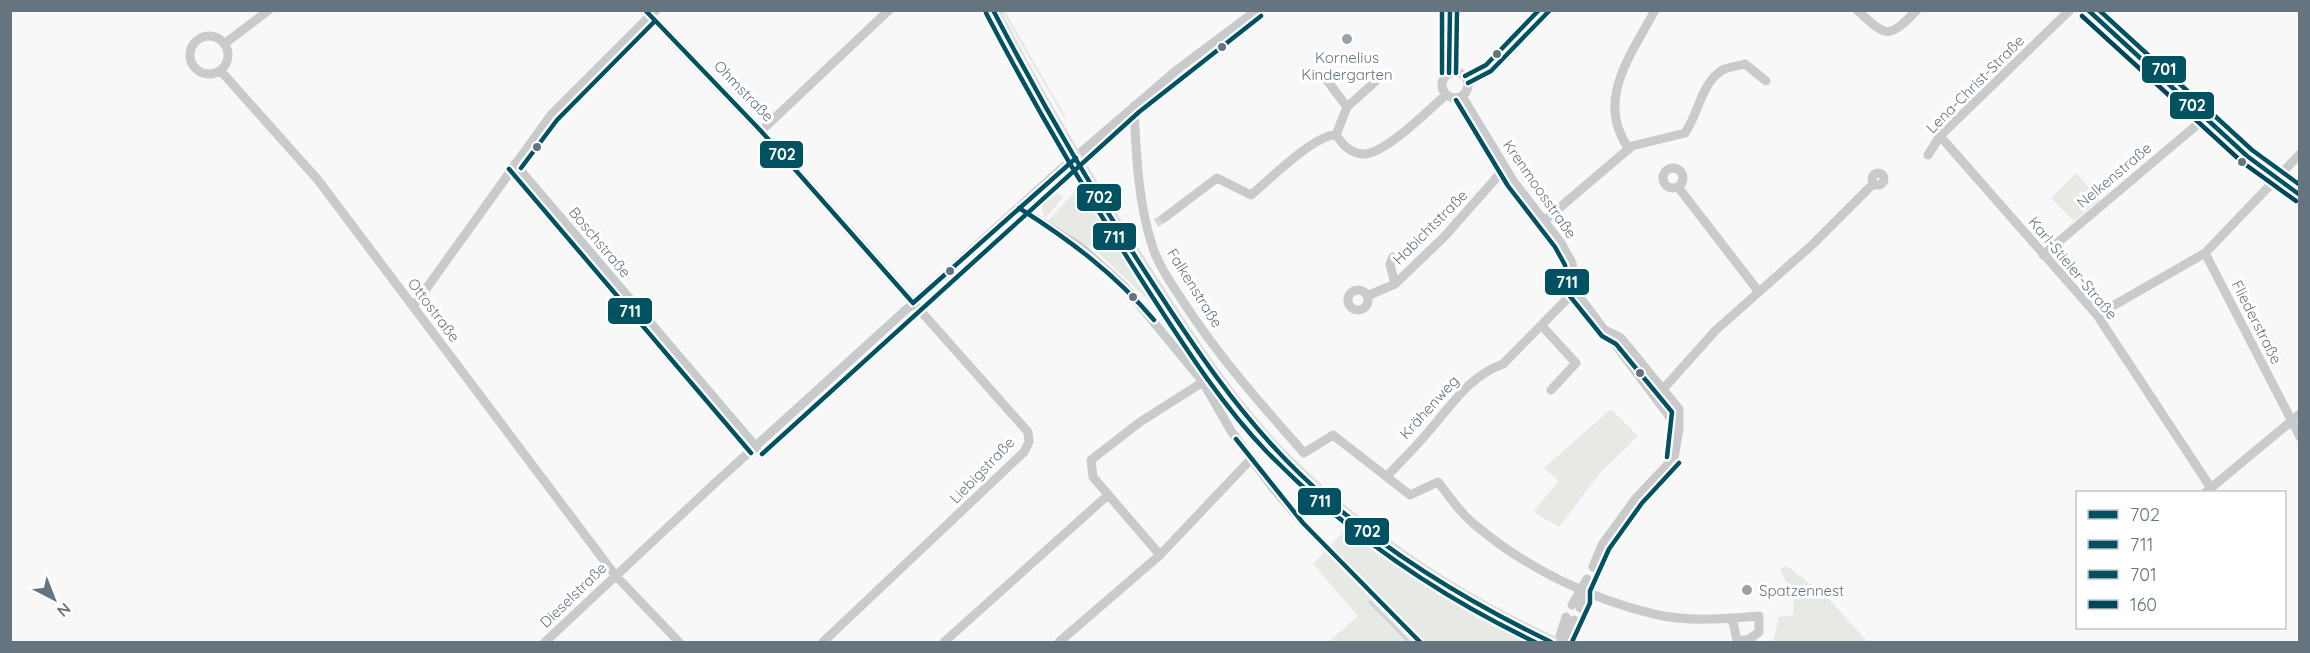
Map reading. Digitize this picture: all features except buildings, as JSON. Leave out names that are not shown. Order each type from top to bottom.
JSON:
[{"type":"main road","points":[[993,10],[1027,77],[1173,314],[1218,379],[1270,444],[1335,506],[1420,568],[1492,611],[1551,642]]},
{"type":"street","points":[[224,44],[269,10]]},
{"type":"street","points":[[761,131],[889,10]]},
{"type":"street","points":[[1076,158],[1178,69],[1257,10]]},
{"type":"street","points":[[1449,73],[1461,73],[1468,83],[1467,90],[1462,96],[1453,98],[1446,95],[1442,83],[1449,73],[1450,10]]},
{"type":"street","points":[[1468,83],[1491,71],[1551,10]]},
{"type":"street","points":[[1629,148],[1618,133],[1614,102],[1625,61],[1655,10]]},
{"type":"street","points":[[1857,10],[1882,32],[1889,34],[1897,30],[1917,10]]},
{"type":"street","name":"Lena-Christ-Straße","points":[[1928,154],[1940,136],[2070,10]]},
{"type":"street","points":[[2087,10],[2205,118],[2276,178],[2300,195]]},
{"type":"street","points":[[2096,19],[2105,10]]},
{"type":"street","points":[[413,307],[551,115],[650,12]]},
{"type":"street","name":"Ohmstraße","points":[[650,12],[761,131],[913,303]]},
{"type":"street","points":[[206,36],[218,38],[224,44],[227,60],[220,70],[209,74],[197,70],[190,60],[195,42],[206,36]]},
{"type":"street","points":[[1544,221],[1629,148],[1685,133],[1693,122],[1698,101],[1721,70],[1744,64],[1766,81]]},
{"type":"street","name":"Ottostraße","points":[[220,70],[318,180],[615,575]]},
{"type":"street","points":[[1323,75],[1347,107]]},
{"type":"street","points":[[1336,135],[1347,107],[1377,80]]},
{"type":"street","points":[[1336,135],[1347,149],[1361,154],[1378,150],[1446,95]]},
{"type":"street","name":"Krenmoosstraße","points":[[1462,96],[1505,168],[1561,243],[1572,263],[1575,291]]},
{"type":"street","name":"Falkenstraße","points":[[1134,106],[1136,158],[1156,222],[1154,251],[1164,272],[1192,315],[1238,378],[1304,453],[1333,435],[1388,476]]},
{"type":"street","name":"Nelkenstraße","points":[[2043,255],[2205,118]]},
{"type":"street","points":[[1156,222],[1217,178],[1251,195],[1311,144],[1326,136],[1336,135]]},
{"type":"street","name":"Karl-Stieler-Straße","points":[[1940,136],[2097,315],[2209,490]]},
{"type":"street","points":[[2097,315],[2205,252],[2300,154]]},
{"type":"street","name":"Dieselstraße","points":[[545,642],[615,575],[757,448],[913,303],[1076,158]]},
{"type":"street","name":"Boschstraße","points":[[515,164],[757,448]]},
{"type":"street","name":"Habichtstraße","points":[[1367,296],[1395,284],[1444,237],[1505,168]]},
{"type":"street","points":[[1656,397],[1716,330],[1873,184]]},
{"type":"street","points":[[1678,187],[1759,292]]},
{"type":"street","points":[[1019,208],[1081,247],[1104,266],[1144,308],[1203,382],[1231,432],[1303,523],[1420,642]]},
{"type":"street","name":"Fliederstraße","points":[[2205,252],[2300,437]]},
{"type":"street","points":[[1393,257],[1390,264],[1395,284]]},
{"type":"street","points":[[1575,291],[1679,429]]},
{"type":"street","name":"Krähenweg","points":[[1388,476],[1430,430],[1455,397],[1488,369],[1503,364],[1575,291]]},
{"type":"street","name":"Liebigstraße","points":[[823,642],[990,486],[1024,452],[1029,442],[1028,432],[913,303]]},
{"type":"street","points":[[1542,326],[1576,363],[1551,390]]},
{"type":"street","points":[[1593,567],[1602,545],[1636,498],[1674,458],[1679,429],[1679,409],[1621,338],[1607,331]]},
{"type":"street","points":[[1160,555],[1093,477],[1091,460],[1140,422],[1203,382]]},
{"type":"street","points":[[2209,490],[2300,414]]},
{"type":"street","points":[[1059,642],[1160,555],[1251,459]]},
{"type":"street","points":[[1388,476],[1410,495],[1438,482],[1480,529],[1517,556],[1582,590],[1655,615],[1732,618]]},
{"type":"street","points":[[944,642],[1108,495]]},
{"type":"street","points":[[615,575],[679,642]]},
{"type":"street","points":[[1576,606],[1587,579]]},
{"type":"street","points":[[1559,642],[1568,636],[1570,619]]},
{"type":"shaded area","points":[[1002,11],[1005,11],[1065,116],[1065,120]]},
{"type":"shaded area","points":[[2076,173],[2100,200],[2074,221],[2051,198]]},
{"type":"shaded area","points":[[1053,186],[1063,198],[1045,218],[1040,203]]},
{"type":"shaded area","points":[[1079,187],[1088,195],[1159,310],[1095,250],[1048,221]]},
{"type":"shaded area","points":[[1611,409],[1638,436],[1599,474],[1559,527],[1533,512],[1559,481],[1544,468]]},
{"type":"shaded area","points":[[1344,531],[1436,593],[1530,642],[1328,642],[1358,616],[1313,564]]},
{"type":"shaded area","points":[[1787,566],[1826,596],[1868,642],[1773,642],[1779,617],[1793,615],[1794,599],[1780,569]]},
{"type":"waterway","points":[[1370,602],[1409,642]]},
{"type":"tunnel","points":[[1156,223],[1164,218]]},
{"type":"transit line","name":"702","points":[[645,10],[761,131],[913,303]]},
{"type":"transit line","name":"702","points":[[993,10],[1066,143],[1163,300],[1217,378],[1277,451],[1328,500],[1388,547],[1451,588],[1551,642]]},
{"type":"transit line","name":"701","points":[[1442,10],[1442,73]]},
{"type":"transit line","name":"702","points":[[1449,73],[1450,10]]},
{"type":"transit line","name":"711","points":[[1456,73],[1457,10]]},
{"type":"transit line","name":"701","points":[[1465,76],[1486,65],[1539,10]]},
{"type":"transit line","name":"702","points":[[1468,83],[1491,71],[1550,10]]},
{"type":"transit line","name":"702","points":[[2088,10],[2247,156],[2300,195]]},
{"type":"transit line","name":"701","points":[[2099,10],[2252,150],[2300,185]]},
{"type":"transit line","name":"711","points":[[986,13],[1083,186],[1174,330],[1233,414],[1297,481],[1327,508],[1392,559],[1462,603],[1535,642]]},
{"type":"transit line","name":"711","points":[[762,454],[1139,112],[1261,16]]},
{"type":"transit line","name":"160","points":[[2082,16],[2242,162],[2296,201]]},
{"type":"transit line","name":"711","points":[[521,168],[557,120],[655,21]]},
{"type":"transit line","name":"711","points":[[1456,100],[1508,186],[1555,247],[1565,265],[1569,295],[1602,336],[1616,344],[1672,412],[1667,457]]},
{"type":"transit line","name":"702","points":[[913,303],[1076,158]]},
{"type":"transit line","name":"711","points":[[509,169],[751,453]]},
{"type":"transit line","name":"702","points":[[1019,208],[1108,273],[1154,320]]},
{"type":"transit line","name":"702","points":[[1236,439],[1303,523],[1420,642]]},
{"type":"transit line","name":"711","points":[[1572,642],[1590,603],[1590,591],[1609,549],[1642,503],[1679,463]]},
{"type":"place","name":"Kornelius Kindergarten","points":[[1347,39]]},
{"type":"place","name":"Spatzennest","points":[[1747,590]]}]
